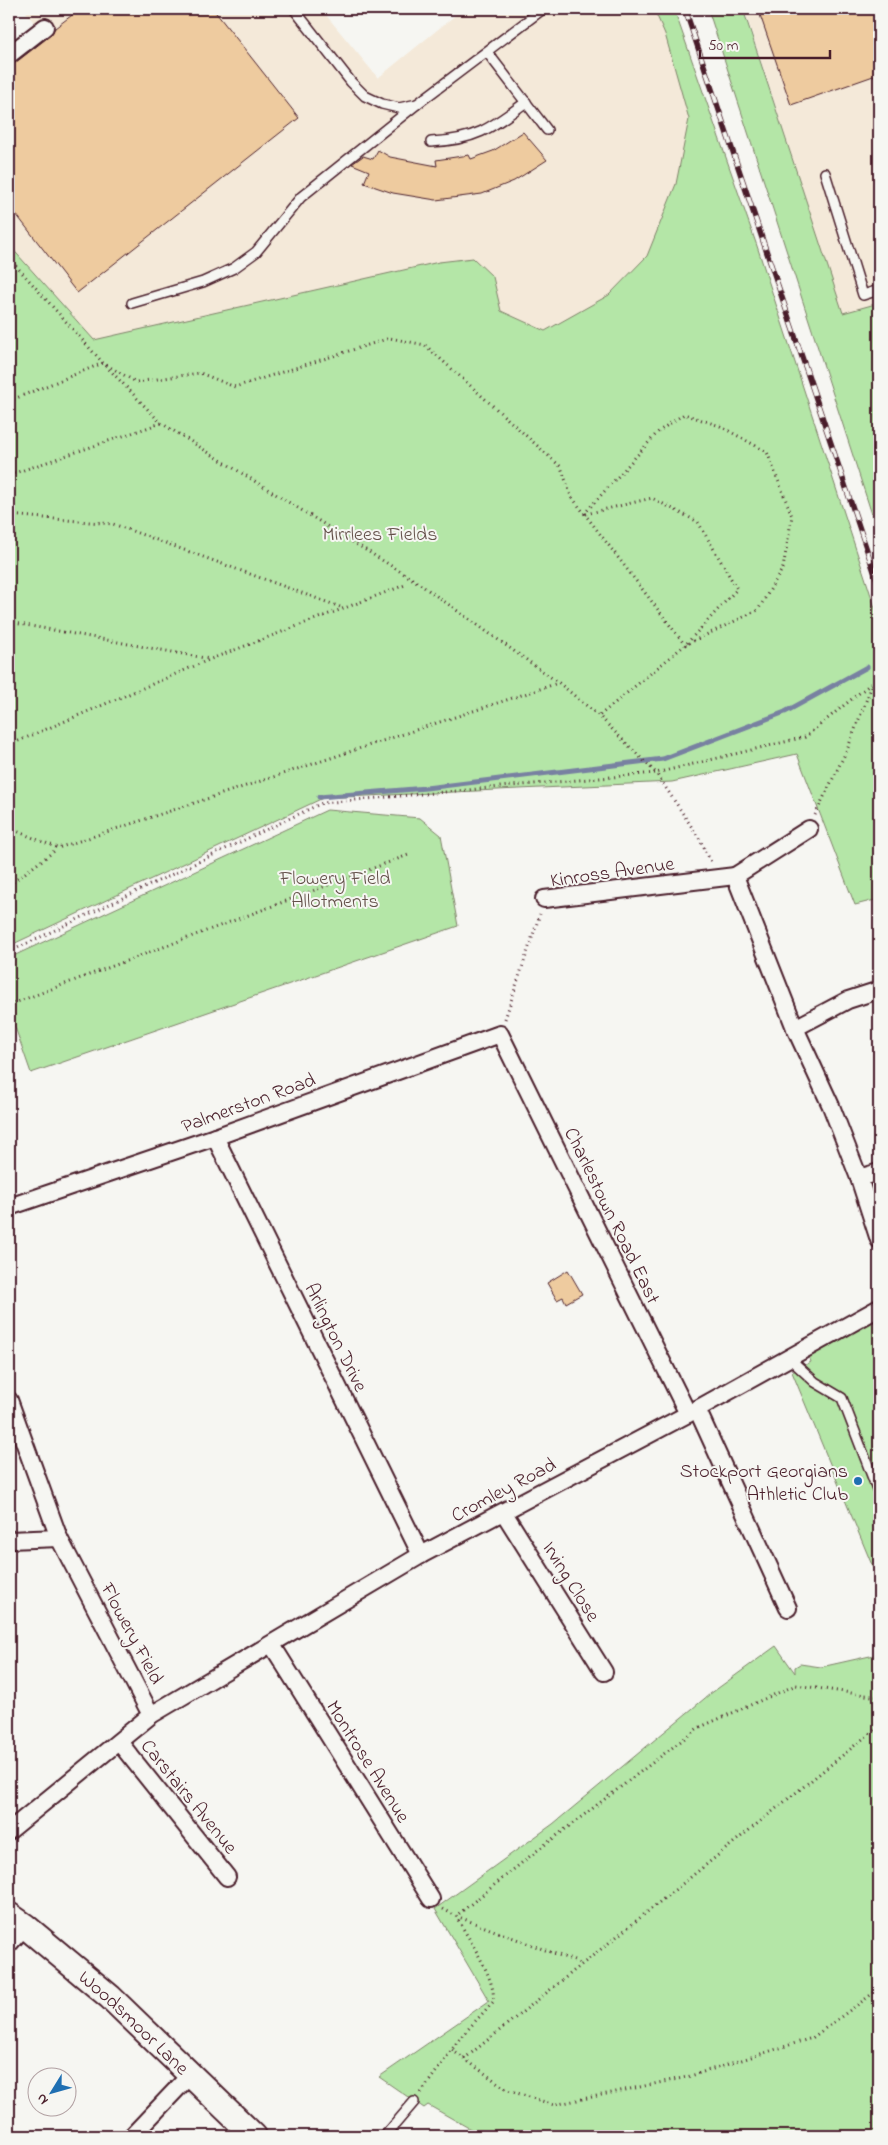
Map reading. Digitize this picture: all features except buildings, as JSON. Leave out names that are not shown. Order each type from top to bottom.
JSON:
[{"type":"street","points":[[9,55],[45,27]]},
{"type":"street","name":"Kinross Avenue","points":[[544,899],[727,877],[809,829]]},
{"type":"street","points":[[727,877],[831,1106],[859,1178],[879,1240]]},
{"type":"street","points":[[795,1028],[848,1000],[879,990]]},
{"type":"street","name":"Palmerston Road","points":[[9,1207],[215,1137],[500,1034]]},
{"type":"street","name":"Charlestown Road East","points":[[500,1034],[692,1411],[788,1608]]},
{"type":"street","name":"Arlington Drive","points":[[215,1137],[421,1556]]},
{"type":"street","points":[[859,1178],[879,1172]]},
{"type":"street","name":"Cromley Road","points":[[151,1715],[421,1556],[504,1513],[879,1308]]},
{"type":"street","name":"Flowery Field","points":[[9,1400],[59,1538],[151,1715],[9,1831]]},
{"type":"street","name":"Irving Close","points":[[504,1513],[604,1672]]},
{"type":"street","points":[[9,1540],[59,1538]]},
{"type":"street","name":"Montrose Avenue","points":[[272,1645],[431,1899]]},
{"type":"street","name":"Carstairs Avenue","points":[[119,1742],[227,1877]]},
{"type":"street","points":[[9,1944],[17,1920]]},
{"type":"street","name":"Woodsmoor Lane","points":[[17,1920],[110,1997],[254,2136]]},
{"type":"street","points":[[132,2136],[191,2074]]},
{"type":"lane","points":[[294,9],[351,82],[365,96],[382,104],[399,108],[418,104]]},
{"type":"lane","points":[[132,303],[203,282],[234,268],[256,252],[301,197],[418,104],[543,9]]},
{"type":"lane","points":[[487,52],[547,130]]},
{"type":"lane","points":[[431,142],[461,140],[491,128],[526,102]]},
{"type":"lane","points":[[826,172],[863,295],[879,290]]},
{"type":"lane","points":[[789,1358],[815,1382],[842,1398],[879,1494]]},
{"type":"lane","points":[[385,2136],[414,2102]]},
{"type":"path","points":[[9,258],[161,423],[414,580],[559,683],[599,716],[654,772],[727,877]]},
{"type":"path","points":[[103,362],[136,382],[200,373],[236,387],[390,338],[426,345],[561,467],[570,496],[685,645]]},
{"type":"path","points":[[9,401],[103,362]]},
{"type":"path","points":[[584,514],[659,431],[684,414],[720,426],[767,452],[792,516],[783,568],[758,610],[685,645]]},
{"type":"path","points":[[9,476],[161,423]]},
{"type":"path","points":[[584,514],[652,498],[698,522],[737,589],[685,645],[599,716]]},
{"type":"path","points":[[9,516],[113,524],[344,608]]},
{"type":"path","points":[[9,745],[211,659],[405,585]]},
{"type":"path","points":[[9,622],[211,659]]},
{"type":"path","points":[[874,682],[879,696]]},
{"type":"path","points":[[9,952],[322,803],[654,772],[805,737],[874,682]]},
{"type":"path","points":[[809,829],[847,750],[874,682]]},
{"type":"path","points":[[9,885],[58,848],[559,683]]},
{"type":"path","points":[[9,828],[58,848]]},
{"type":"path","points":[[9,1006],[411,854]]},
{"type":"path","name":"Kinross Avenue","points":[[500,1034],[544,899]]},
{"type":"path","points":[[456,1916],[534,1853],[698,1728],[796,1684],[879,1698]]},
{"type":"path","points":[[464,2059],[879,1726]]},
{"type":"path","points":[[456,1916],[582,1964]]},
{"type":"path","points":[[414,2102],[452,2050],[493,2002],[494,1997],[490,1982],[456,1916]]},
{"type":"path","points":[[452,2050],[508,2090],[554,2104],[686,2077],[812,2038],[879,1989]]},
{"type":"shaded area","points":[[24,9],[321,9],[378,78],[463,9],[669,9],[751,254],[545,331],[411,271],[95,341],[9,245],[9,43],[34,23]]},
{"type":"shaded area","points":[[744,9],[879,9],[879,419],[877,420]]},
{"type":"green space","name":"Mirrlees Fields","points":[[654,9],[674,9],[757,246],[879,620],[879,899],[855,905],[797,754],[672,782],[323,798],[9,946],[9,245],[94,340],[439,262],[473,258],[493,277],[501,311],[545,331],[609,295],[647,256],[676,184],[689,119],[665,34]]},
{"type":"green space","points":[[708,9],[743,9],[843,313],[879,303],[879,419],[877,420],[879,427],[879,536]]},
{"type":"green space","name":"Flowery Field Allotments","points":[[327,810],[420,818],[441,835],[458,926],[31,1073],[9,1010],[9,958]]},
{"type":"green space","name":"Stockport Georgians Athletic Club","points":[[879,1317],[879,1582],[792,1372],[811,1362],[809,1357]]},
{"type":"green space","points":[[776,1646],[795,1673],[795,1667],[800,1664],[821,1667],[879,1654],[879,2136],[483,2136],[428,2105],[424,2108],[379,2077],[489,2001],[435,1909],[553,1824],[710,1694]]},
{"type":"waterway","points":[[319,797],[426,788],[663,759],[785,712],[867,667]]},
{"type":"railway","points":[[685,9],[879,586]]},
{"type":"place","name":"Stockport Georgians Athletic Club","points":[[858,1481]]}]
